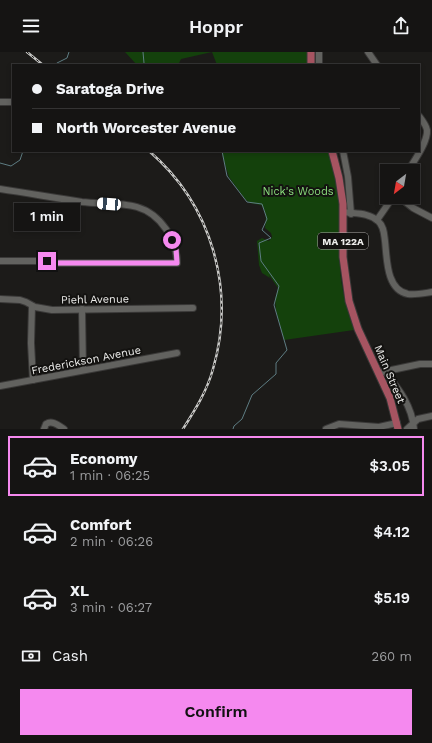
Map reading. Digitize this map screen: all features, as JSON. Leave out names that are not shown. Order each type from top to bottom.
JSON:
[{"type":"main road","points":[[311,52],[311,64]]},
{"type":"main road","name":"MA 122A","points":[[332,152],[347,213]]},
{"type":"main road","name":"Main Street","points":[[347,213],[344,266],[349,301],[358,329],[382,372],[398,426]]},
{"type":"street","points":[[319,52],[319,64]]},
{"type":"street","points":[[368,52],[376,64]]},
{"type":"street","points":[[0,102],[12,102]]},
{"type":"street","points":[[420,118],[427,131],[420,151]]},
{"type":"street","points":[[343,152],[348,177],[347,213],[368,215],[377,220],[381,225],[384,232],[390,273],[394,285],[398,289],[408,294],[432,292]]},
{"type":"street","points":[[412,164],[419,152]]},
{"type":"street","points":[[0,189],[83,202],[138,207],[156,218],[168,233],[176,248],[177,263],[56,263],[47,261],[0,261]]},
{"type":"street","points":[[377,220],[388,204]]},
{"type":"street","points":[[408,204],[432,218]]},
{"type":"street","name":"Piehl Avenue","points":[[0,299],[20,300],[32,306],[43,309],[193,308]]},
{"type":"street","points":[[32,306],[31,343],[33,380]]},
{"type":"street","points":[[82,309],[83,370]]},
{"type":"street","name":"Frederickson Avenue","points":[[0,386],[177,353]]},
{"type":"street","points":[[414,426],[413,416],[408,405],[382,372],[420,364],[432,364]]},
{"type":"street","points":[[407,429],[414,426],[418,420],[432,416]]},
{"type":"street","points":[[44,429],[46,424],[50,422],[60,428]]},
{"type":"street","points":[[326,429],[339,424],[398,426]]},
{"type":"green space","points":[[125,52],[212,52],[181,59],[178,64],[136,64]]},
{"type":"green space","points":[[212,52],[308,52],[308,64],[217,64]]},
{"type":"green space","name":"Nick's Woods","points":[[221,152],[329,152],[340,208],[340,260],[343,291],[354,330],[284,340],[276,310],[275,299],[278,288],[269,275],[270,278],[262,273],[259,265],[257,241],[262,238],[269,241],[272,237],[271,233],[265,228],[266,219],[264,210],[261,205],[250,203],[245,199],[229,177]]},
{"type":"waterway","points":[[57,63],[67,58],[69,52]]},
{"type":"waterway","points":[[143,52],[144,64]]},
{"type":"waterway","points":[[0,163],[11,166],[20,160],[23,152]]},
{"type":"waterway","points":[[222,152],[227,176],[247,202],[262,204],[267,219],[262,230],[271,238],[259,243],[261,261],[279,286],[274,305],[287,350],[276,363],[276,374],[252,395],[242,419],[234,426],[233,429]]},
{"type":"railway","points":[[27,52],[42,64]]},
{"type":"railway","points":[[150,152],[171,173],[189,197],[203,223],[213,251],[219,280],[222,309],[219,339],[213,369],[204,393],[183,429]]},
{"type":"route","points":[[47,261],[56,263],[177,263],[176,248],[172,240]]}]
